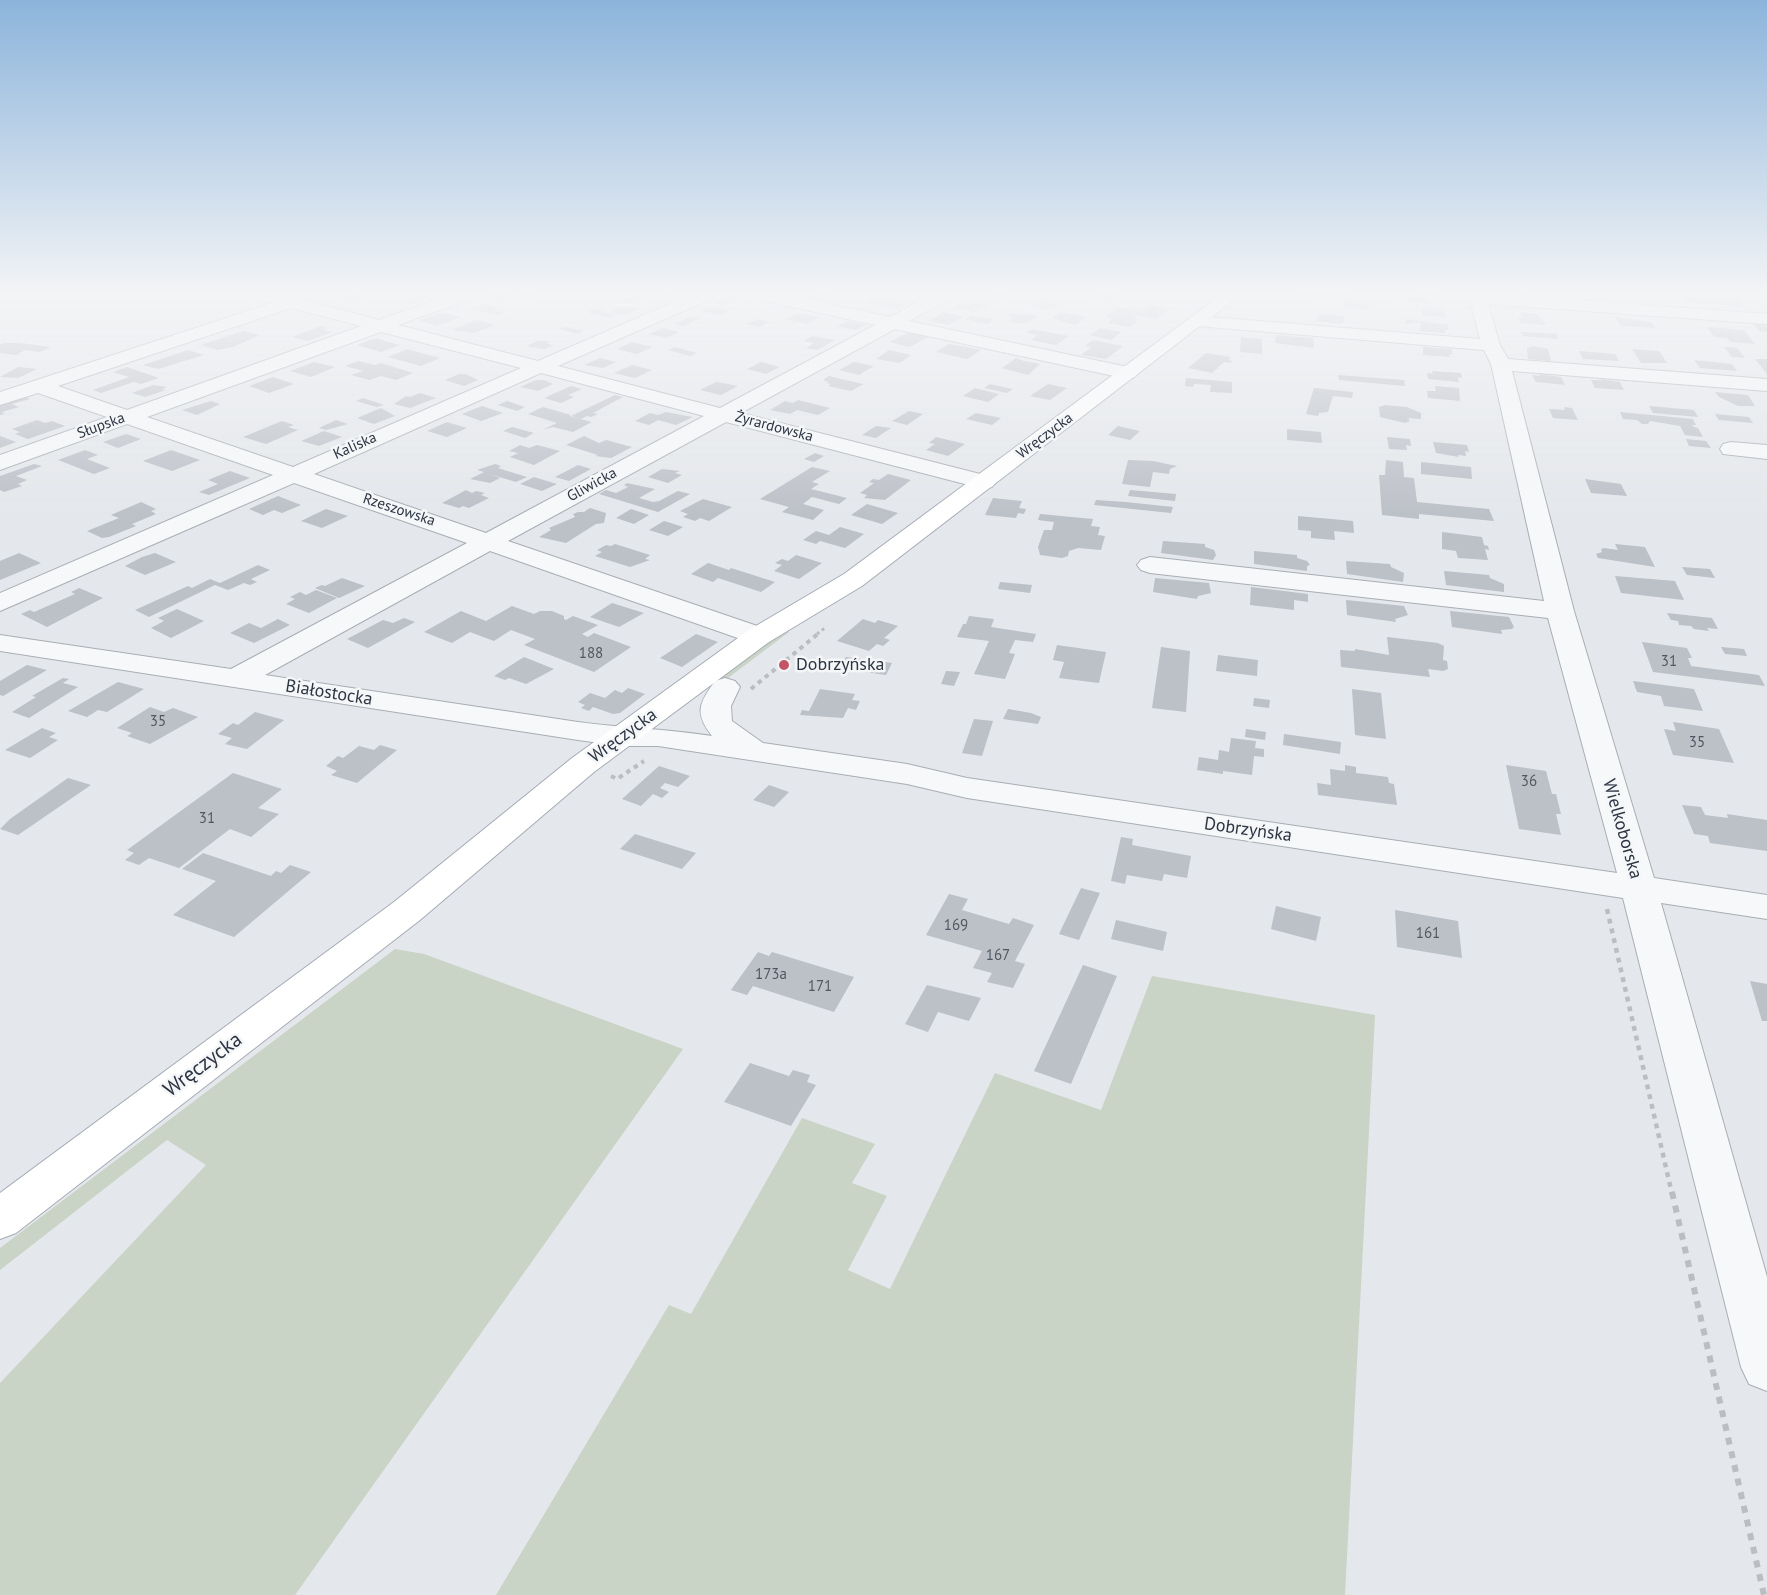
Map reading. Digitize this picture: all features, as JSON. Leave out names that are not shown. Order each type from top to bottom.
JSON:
[{"type":"main road","name":"Wręczycka","points":[[0,1219],[656,726],[759,636],[853,580],[1137,366]]},
{"type":"main road","name":"Wręczycka","points":[[656,726],[734,691],[853,580]]},
{"type":"main road","name":"Wręczycka","points":[[407,911],[583,765],[622,736]]},
{"type":"street","points":[[0,399],[98,366]]},
{"type":"street","name":"Słupska","points":[[0,463],[267,366]]},
{"type":"street","name":"Gliwicka","points":[[235,678],[809,366]]},
{"type":"street","points":[[1096,366],[1128,373]]},
{"type":"street","name":"Wielkoborska","points":[[1499,366],[1560,611],[1622,896],[1767,1367]]},
{"type":"street","points":[[1605,366],[1767,385]]},
{"type":"street","name":"Żyrardowska","points":[[537,367],[984,482]]},
{"type":"street","name":"Kaliska","points":[[0,603],[537,367]]},
{"type":"street","name":"Rzeszowska","points":[[38,386],[759,636]]},
{"type":"street","points":[[1731,449],[1767,452]]},
{"type":"street","points":[[1150,565],[1560,611]]},
{"type":"street","name":"Białostocka","points":[[0,643],[622,736],[656,726]]},
{"type":"street","points":[[734,691],[715,709],[716,719],[724,730],[753,751]]},
{"type":"street","name":"Dobrzyńska","points":[[656,726],[753,751],[915,776],[978,790],[1622,896],[1767,907]]},
{"type":"path","points":[[734,691],[831,623]]},
{"type":"path","points":[[1622,896],[1764,1595]]},
{"type":"green space","points":[[780,630],[789,632],[724,681],[718,679]]},
{"type":"green space","points":[[395,949],[424,954],[683,1049],[295,1595],[0,1595],[0,1383],[206,1165],[167,1140],[0,1270],[0,1248]]},
{"type":"green space","points":[[1152,976],[1375,1015],[1345,1595],[496,1595],[669,1305],[691,1314],[802,1118],[875,1144],[852,1183],[887,1196],[848,1270],[890,1289],[995,1073],[1101,1110]]},
{"type":"building","points":[[148,366],[166,366],[158,369]]},
{"type":"building","points":[[302,366],[335,367],[311,377],[290,371]]},
{"type":"building","points":[[347,366],[392,366],[413,373],[396,380],[381,376],[369,380],[351,375],[363,371]]},
{"type":"building","points":[[629,366],[652,370],[635,378],[614,373]]},
{"type":"building","points":[[752,366],[780,367],[766,374],[747,369]]},
{"type":"building","points":[[846,366],[873,366],[859,375],[839,370]]},
{"type":"building","points":[[1004,366],[1037,366],[1028,375],[1002,368]]},
{"type":"building","points":[[1190,366],[1219,366],[1212,373],[1188,368]]},
{"type":"building","points":[[1699,366],[1734,366],[1737,371]]},
{"type":"building","points":[[1761,366],[1767,366],[1767,374]]},
{"type":"building","points":[[18,367],[37,369],[18,378],[0,377]]},
{"type":"building","points":[[127,367],[159,378],[141,384],[134,382],[101,393],[93,390],[129,377],[113,372]]},
{"type":"building","points":[[1432,371],[1461,373],[1462,378],[1458,377],[1459,382],[1428,379],[1427,373],[1433,374]]},
{"type":"building","points":[[459,374],[466,374],[478,380],[464,386],[445,380]]},
{"type":"building","points":[[1539,374],[1561,377],[1565,385],[1536,382],[1532,375],[1540,376]]},
{"type":"building","points":[[1338,375],[1404,380],[1405,386],[1339,380]]},
{"type":"building","points":[[829,376],[864,384],[851,391],[828,386],[831,384],[823,380]]},
{"type":"building","points":[[273,377],[294,384],[269,393],[249,386]]},
{"type":"building","points":[[1186,378],[1232,382],[1232,393],[1210,392],[1211,385],[1185,386]]},
{"type":"building","points":[[536,380],[544,380],[553,384],[538,391],[520,387]]},
{"type":"building","points":[[1591,380],[1620,382],[1624,390],[1595,388]]},
{"type":"building","points":[[716,382],[738,386],[721,395],[700,390]]},
{"type":"building","points":[[990,384],[1013,389],[1007,393],[984,388]]},
{"type":"building","points":[[1048,384],[1067,388],[1050,400],[1030,396]]},
{"type":"building","points":[[153,385],[167,387],[162,389],[166,390],[145,397],[132,393]]},
{"type":"building","points":[[571,386],[582,389],[568,395],[574,397],[561,403],[544,398]]},
{"type":"building","points":[[1435,386],[1459,388],[1460,401],[1428,398],[1427,391],[1436,391]]},
{"type":"building","points":[[975,388],[999,394],[988,402],[963,396]]},
{"type":"building","points":[[1314,388],[1353,392],[1352,398],[1333,396],[1328,412],[1319,413],[1318,416],[1306,414]]},
{"type":"building","points":[[1715,392],[1748,395],[1755,406],[1738,406],[1719,397]]},
{"type":"building","points":[[420,393],[436,398],[410,408],[394,404],[406,396],[410,397]]},
{"type":"building","points":[[615,395],[623,397],[593,413],[598,414],[581,419],[571,416]]},
{"type":"building","points":[[23,396],[30,399],[12,404],[19,407],[2,412],[5,414],[0,415],[0,403]]},
{"type":"building","points":[[363,398],[384,405],[377,407],[356,401]]},
{"type":"building","points":[[798,400],[830,408],[818,415],[797,410],[790,414],[770,410],[785,401],[793,403]]},
{"type":"building","points":[[211,401],[220,404],[197,415],[182,410]]},
{"type":"building","points":[[507,401],[525,407],[517,411],[498,405]]},
{"type":"building","points":[[1385,405],[1407,407],[1421,413],[1421,419],[1408,418],[1410,421],[1405,423],[1380,417],[1379,407]]},
{"type":"building","points":[[482,406],[503,413],[481,421],[462,414]]},
{"type":"building","points":[[1649,406],[1694,410],[1698,417],[1653,413]]},
{"type":"building","points":[[543,407],[592,422],[573,432],[553,427],[542,430],[557,423],[528,414]]},
{"type":"building","points":[[1564,407],[1572,408],[1578,420],[1553,418],[1549,409],[1565,410]]},
{"type":"building","points":[[381,408],[395,416],[374,424],[357,418]]},
{"type":"building","points":[[909,411],[923,414],[907,425],[892,421]]},
{"type":"building","points":[[666,412],[693,417],[676,425],[658,420],[649,425],[635,421],[650,413],[658,415]]},
{"type":"building","points":[[1620,412],[1693,419],[1696,425],[1692,425],[1698,428],[1703,437],[1685,435],[1680,426],[1650,421],[1648,424],[1642,424],[1637,420],[1623,419]]},
{"type":"building","points":[[976,413],[1001,418],[992,425],[966,419]]},
{"type":"building","points":[[1715,414],[1749,417],[1753,423],[1719,420]]},
{"type":"building","points":[[37,420],[45,423],[52,421],[65,426],[28,439],[15,434],[20,432],[12,429]]},
{"type":"building","points":[[336,420],[348,424],[326,430],[319,428]]},
{"type":"building","points":[[282,421],[294,425],[288,427],[298,430],[266,444],[243,437]]},
{"type":"building","points":[[447,422],[467,428],[447,437],[427,431]]},
{"type":"building","points":[[876,426],[891,428],[876,438],[862,435]]},
{"type":"building","points":[[1118,426],[1140,431],[1130,440],[1108,435]]},
{"type":"building","points":[[512,427],[534,433],[525,438],[503,431]]},
{"type":"building","points":[[1287,429],[1321,432],[1322,443],[1287,440]]},
{"type":"building","points":[[324,431],[342,437],[319,446],[301,441]]},
{"type":"building","points":[[126,434],[141,439],[118,448],[103,442]]},
{"type":"building","points":[[0,436],[16,442],[0,448]]},
{"type":"building","points":[[584,436],[599,443],[606,440],[632,447],[611,458],[595,456],[598,455],[566,445]]},
{"type":"building","points":[[936,437],[965,444],[948,456],[926,450],[935,444],[929,443]]},
{"type":"building","points":[[1387,437],[1410,439],[1411,446],[1406,445],[1407,450],[1389,449]]},
{"type":"building","points":[[1686,439],[1706,441],[1711,448],[1689,446]]},
{"type":"building","points":[[1433,442],[1467,445],[1469,452],[1465,451],[1466,456],[1458,455],[1459,457],[1436,453]]},
{"type":"building","points":[[520,445],[529,448],[537,445],[560,451],[534,465],[510,457],[518,453],[509,451]]},
{"type":"building","points":[[85,450],[98,455],[87,459],[110,468],[94,474],[58,460]]},
{"type":"building","points":[[171,450],[200,460],[172,471],[143,461]]},
{"type":"building","points":[[815,453],[824,456],[814,462],[804,459]]},
{"type":"building","points":[[1128,460],[1153,461],[1177,466],[1170,469],[1169,474],[1153,472],[1150,487],[1122,484]]},
{"type":"building","points":[[1386,460],[1403,462],[1404,477],[1414,478],[1417,502],[1489,509],[1494,521],[1419,514],[1419,519],[1382,515],[1379,475],[1385,475]]},
{"type":"building","points":[[1421,462],[1471,467],[1472,479],[1421,474]]},
{"type":"building","points":[[34,464],[42,466],[16,476],[27,480],[18,484],[22,486],[4,492],[0,490],[0,476]]},
{"type":"building","points":[[495,464],[501,466],[498,468],[527,477],[516,482],[489,474],[500,478],[490,483],[470,479],[484,472],[477,470]]},
{"type":"building","points":[[578,465],[591,469],[569,481],[555,477]]},
{"type":"building","points":[[812,467],[830,471],[812,482],[819,484],[811,489],[847,498],[839,504],[812,497],[803,504],[824,510],[813,520],[782,512],[789,507],[760,499]]},
{"type":"building","points":[[662,469],[680,471],[675,473],[682,475],[668,483],[648,477]]},
{"type":"building","points":[[230,471],[250,478],[209,495],[199,492],[218,484],[208,480]]},
{"type":"building","points":[[888,474],[911,480],[885,500],[864,498],[867,495],[860,493],[874,483],[869,482],[873,479],[879,480]]},
{"type":"building","points":[[534,477],[557,484],[542,491],[520,484]]},
{"type":"building","points":[[1585,479],[1621,484],[1627,496],[1591,493]]},
{"type":"building","points":[[627,483],[655,489],[639,498],[653,502],[678,491],[690,494],[658,512],[599,494],[606,490],[616,493],[628,487],[624,485]]},
{"type":"building","points":[[466,490],[472,493],[476,491],[485,493],[481,495],[489,498],[469,508],[463,506],[459,508],[442,503]]},
{"type":"building","points":[[1130,490],[1176,494],[1175,501],[1128,496]]},
{"type":"building","points":[[278,496],[301,505],[282,513],[274,510],[263,515],[249,509]]},
{"type":"building","points":[[993,498],[1022,501],[1019,508],[1026,509],[1024,514],[1018,513],[1016,518],[985,515]]},
{"type":"building","points":[[703,499],[732,507],[709,521],[700,518],[695,521],[683,517],[688,514],[680,511]]},
{"type":"building","points":[[1096,500],[1173,507],[1171,513],[1094,505]]},
{"type":"building","points":[[141,502],[156,509],[151,511],[156,514],[132,524],[136,526],[109,537],[102,538],[87,531],[119,518],[111,515]]},
{"type":"building","points":[[867,504],[898,513],[882,524],[851,515]]},
{"type":"building","points":[[590,508],[606,513],[604,523],[596,524],[566,543],[539,537],[551,530],[549,528],[575,517],[573,514]]},
{"type":"building","points":[[326,509],[348,516],[322,528],[301,521]]},
{"type":"building","points":[[631,509],[649,515],[634,524],[616,518]]},
{"type":"building","points":[[1040,514],[1093,519],[1091,526],[1100,527],[1098,535],[1105,536],[1101,550],[1078,548],[1069,551],[1068,556],[1062,558],[1040,555],[1038,547],[1044,530],[1052,530],[1054,522],[1038,520]]},
{"type":"building","points":[[1298,516],[1353,521],[1354,533],[1334,531],[1335,540],[1311,538],[1311,531],[1298,530]]},
{"type":"building","points":[[664,521],[683,527],[668,536],[649,530]]},
{"type":"building","points":[[840,527],[864,534],[845,548],[820,541],[816,544],[803,540],[816,531],[829,535]]},
{"type":"building","points":[[1442,532],[1482,537],[1484,545],[1488,546],[1489,550],[1485,549],[1488,560],[1458,558],[1456,551],[1442,549]]},
{"type":"building","points":[[1163,541],[1205,544],[1205,547],[1214,550],[1216,555],[1213,560],[1161,553]]},
{"type":"building","points":[[615,544],[650,555],[645,559],[650,560],[630,567],[595,556],[602,552],[597,550],[606,545]]},
{"type":"building","points":[[1615,544],[1645,547],[1655,567],[1598,558],[1596,554],[1602,552],[1601,549],[1618,550]]},
{"type":"building","points":[[1254,551],[1297,555],[1297,558],[1307,561],[1310,565],[1307,566],[1307,571],[1254,564]]},
{"type":"building","points":[[19,553],[41,563],[0,580],[0,561]]},
{"type":"building","points":[[155,553],[176,562],[145,575],[125,566],[142,557]]},
{"type":"building","points":[[796,555],[822,563],[799,579],[774,571],[782,565],[775,563],[782,559],[788,561]]},
{"type":"building","points":[[1346,561],[1390,564],[1391,567],[1404,573],[1403,582],[1347,574]]},
{"type":"building","points":[[708,563],[775,582],[761,592],[718,578],[713,582],[691,574]]},
{"type":"building","points":[[258,565],[270,570],[251,579],[257,582],[250,585],[244,583],[228,590],[215,585],[149,617],[135,610],[188,586],[192,588],[210,579],[220,583]]},
{"type":"building","points":[[1682,567],[1710,569],[1715,578],[1687,575]]},
{"type":"building","points":[[1444,571],[1489,575],[1490,578],[1504,584],[1504,592],[1446,585]]},
{"type":"building","points":[[1615,576],[1675,581],[1684,600],[1621,593]]},
{"type":"building","points":[[342,578],[365,586],[339,598],[315,588],[325,586]]},
{"type":"building","points":[[1155,578],[1209,583],[1211,593],[1198,596],[1197,599],[1153,592]]},
{"type":"building","points":[[1000,582],[1032,585],[1030,593],[998,589]]},
{"type":"building","points":[[1251,587],[1308,594],[1308,602],[1294,600],[1294,610],[1250,605]]},
{"type":"building","points":[[79,588],[103,598],[47,627],[21,614],[30,610],[34,612],[75,594],[71,592]]},
{"type":"building","points":[[316,590],[337,598],[309,613],[286,604],[295,599],[290,597],[300,592],[306,595]]},
{"type":"building","points":[[1346,600],[1404,606],[1408,615],[1395,619],[1396,622],[1347,615]]},
{"type":"building","points":[[612,603],[644,613],[619,627],[590,617]]},
{"type":"building","points":[[512,606],[534,614],[540,611],[552,611],[564,616],[566,620],[573,616],[598,625],[582,634],[588,637],[594,633],[631,647],[594,672],[524,645],[535,639],[511,630],[494,641],[470,632],[452,643],[424,632],[461,611],[486,621]]},
{"type":"building","points":[[177,609],[204,621],[171,638],[151,628],[164,621],[158,618]]},
{"type":"building","points":[[1450,611],[1509,617],[1514,627],[1501,630],[1502,634],[1452,627]]},
{"type":"building","points":[[1667,613],[1712,618],[1718,629],[1707,628],[1709,631],[1679,625],[1678,621],[1671,620]]},
{"type":"building","points":[[969,616],[994,619],[991,627],[1036,634],[1033,642],[1015,640],[1009,653],[1015,654],[1005,679],[974,674],[989,641],[957,637]]},
{"type":"building","points":[[404,618],[415,622],[368,648],[347,639],[383,620],[393,623]]},
{"type":"building","points":[[278,619],[290,625],[254,643],[230,633],[249,623],[261,628]]},
{"type":"building","points":[[863,619],[875,623],[878,620],[898,626],[884,638],[890,640],[883,646],[877,644],[869,651],[837,641]]},
{"type":"building","points":[[696,634],[718,642],[682,667],[660,658]]},
{"type":"building","points":[[1387,637],[1438,643],[1444,646],[1443,660],[1447,661],[1448,669],[1443,671],[1428,669],[1430,677],[1341,667],[1340,650],[1355,651],[1355,649],[1389,655]]},
{"type":"building","points":[[1642,642],[1687,648],[1692,658],[1688,658],[1691,666],[1759,675],[1765,686],[1653,672]]},
{"type":"building","points":[[1057,645],[1106,652],[1099,683],[1059,678],[1064,662],[1053,660]]},
{"type":"building","points":[[1161,647],[1190,651],[1186,712],[1152,708]]},
{"type":"building","points":[[1721,647],[1744,649],[1747,656],[1725,654]]},
{"type":"building","points":[[1218,655],[1258,660],[1257,676],[1216,671]]},
{"type":"building","points":[[524,657],[554,669],[526,684],[494,676]]},
{"type":"building","points":[[846,657],[892,663],[886,675],[840,668]]},
{"type":"building","points":[[27,665],[47,670],[3,696],[0,695],[0,681]]},
{"type":"building","points":[[946,671],[960,672],[954,686],[941,684]]},
{"type":"building","points":[[63,678],[69,679],[63,683],[78,687],[29,718],[12,712],[36,697],[32,696]]},
{"type":"building","points":[[1633,681],[1694,689],[1703,711],[1664,706],[1661,696],[1637,692]]},
{"type":"building","points":[[118,682],[144,689],[107,712],[98,710],[87,717],[68,711]]},
{"type":"building","points":[[628,688],[645,694],[620,713],[613,714],[593,707],[589,711],[581,708],[585,705],[578,702],[590,693],[605,698],[615,690],[622,693]]},
{"type":"building","points":[[820,689],[855,694],[852,700],[860,701],[856,710],[848,708],[843,718],[800,715],[802,710],[809,711]]},
{"type":"building","points":[[1352,689],[1381,693],[1386,739],[1355,735]]},
{"type":"building","points":[[1254,698],[1270,700],[1269,708],[1253,706]]},
{"type":"building","points":[[150,707],[164,712],[173,708],[198,717],[150,744],[127,736],[132,733],[117,728]]},
{"type":"building","points":[[1008,709],[1041,717],[1038,724],[1003,719]]},
{"type":"building","points":[[255,712],[284,720],[247,749],[225,744],[232,738],[218,734],[233,723],[238,725]]},
{"type":"building","points":[[974,719],[993,721],[982,756],[962,753]]},
{"type":"building","points":[[1673,722],[1719,729],[1734,763],[1673,755],[1664,729],[1676,731]]},
{"type":"building","points":[[42,728],[56,733],[49,737],[58,740],[30,758],[5,750]]},
{"type":"building","points":[[1246,729],[1266,732],[1265,740],[1245,737]]},
{"type":"building","points":[[1284,734],[1341,742],[1340,754],[1283,745]]},
{"type":"building","points":[[1231,738],[1256,741],[1255,748],[1264,749],[1264,757],[1254,756],[1252,775],[1197,770],[1199,757],[1218,760],[1219,750],[1229,752]]},
{"type":"building","points":[[380,745],[397,750],[357,783],[331,775],[337,771],[326,766],[338,756],[343,758],[359,746],[374,750]]},
{"type":"building","points":[[1345,765],[1356,767],[1356,773],[1388,777],[1389,783],[1394,784],[1397,805],[1318,795],[1317,783],[1331,785],[1330,769],[1345,771]]},
{"type":"building","points":[[1506,765],[1546,771],[1552,794],[1556,794],[1561,814],[1556,814],[1561,835],[1519,829]]},
{"type":"building","points":[[659,766],[690,776],[678,787],[665,783],[660,788],[669,792],[662,798],[653,794],[641,806],[622,799]]},
{"type":"building","points":[[233,773],[282,789],[258,808],[279,814],[251,837],[230,829],[179,868],[149,858],[139,865],[125,860],[134,853],[127,850]]},
{"type":"building","points":[[68,778],[91,785],[18,835],[0,829],[10,819]]},
{"type":"building","points":[[769,785],[789,792],[774,807],[753,800]]},
{"type":"building","points":[[1682,805],[1701,807],[1705,815],[1728,818],[1727,814],[1767,820],[1767,851],[1710,843],[1708,836],[1694,834]]},
{"type":"building","points":[[635,834],[696,853],[682,869],[620,849]]},
{"type":"building","points":[[1121,837],[1133,839],[1132,845],[1191,856],[1187,878],[1164,874],[1162,881],[1127,875],[1125,884],[1111,881]]},
{"type":"building","points":[[203,853],[271,876],[276,871],[281,873],[290,865],[311,872],[234,937],[173,915],[216,881],[182,869]]},
{"type":"building","points":[[1081,888],[1100,893],[1079,940],[1059,934]]},
{"type":"building","points":[[949,894],[968,899],[962,910],[1009,924],[1013,918],[1034,925],[1015,961],[1025,964],[1013,988],[987,982],[992,973],[973,968],[982,951],[926,935]]},
{"type":"building","points":[[1276,906],[1321,917],[1316,941],[1271,929]]},
{"type":"building","points":[[1395,910],[1458,921],[1462,958],[1397,947]]},
{"type":"building","points":[[1116,920],[1167,932],[1163,951],[1111,939]]},
{"type":"building","points":[[758,952],[769,956],[772,952],[854,977],[834,1012],[753,986],[747,995],[731,990]]},
{"type":"building","points":[[1083,965],[1117,976],[1071,1084],[1034,1071]]},
{"type":"building","points":[[1750,981],[1767,984],[1767,1021],[1762,1021]]},
{"type":"building","points":[[927,985],[981,998],[969,1021],[938,1012],[928,1032],[905,1024]]},
{"type":"building","points":[[750,1063],[789,1076],[793,1070],[810,1075],[807,1082],[816,1085],[791,1126],[724,1102]]},
{"type":"place","name":"Dobrzyńska","points":[[784,665]]}]
